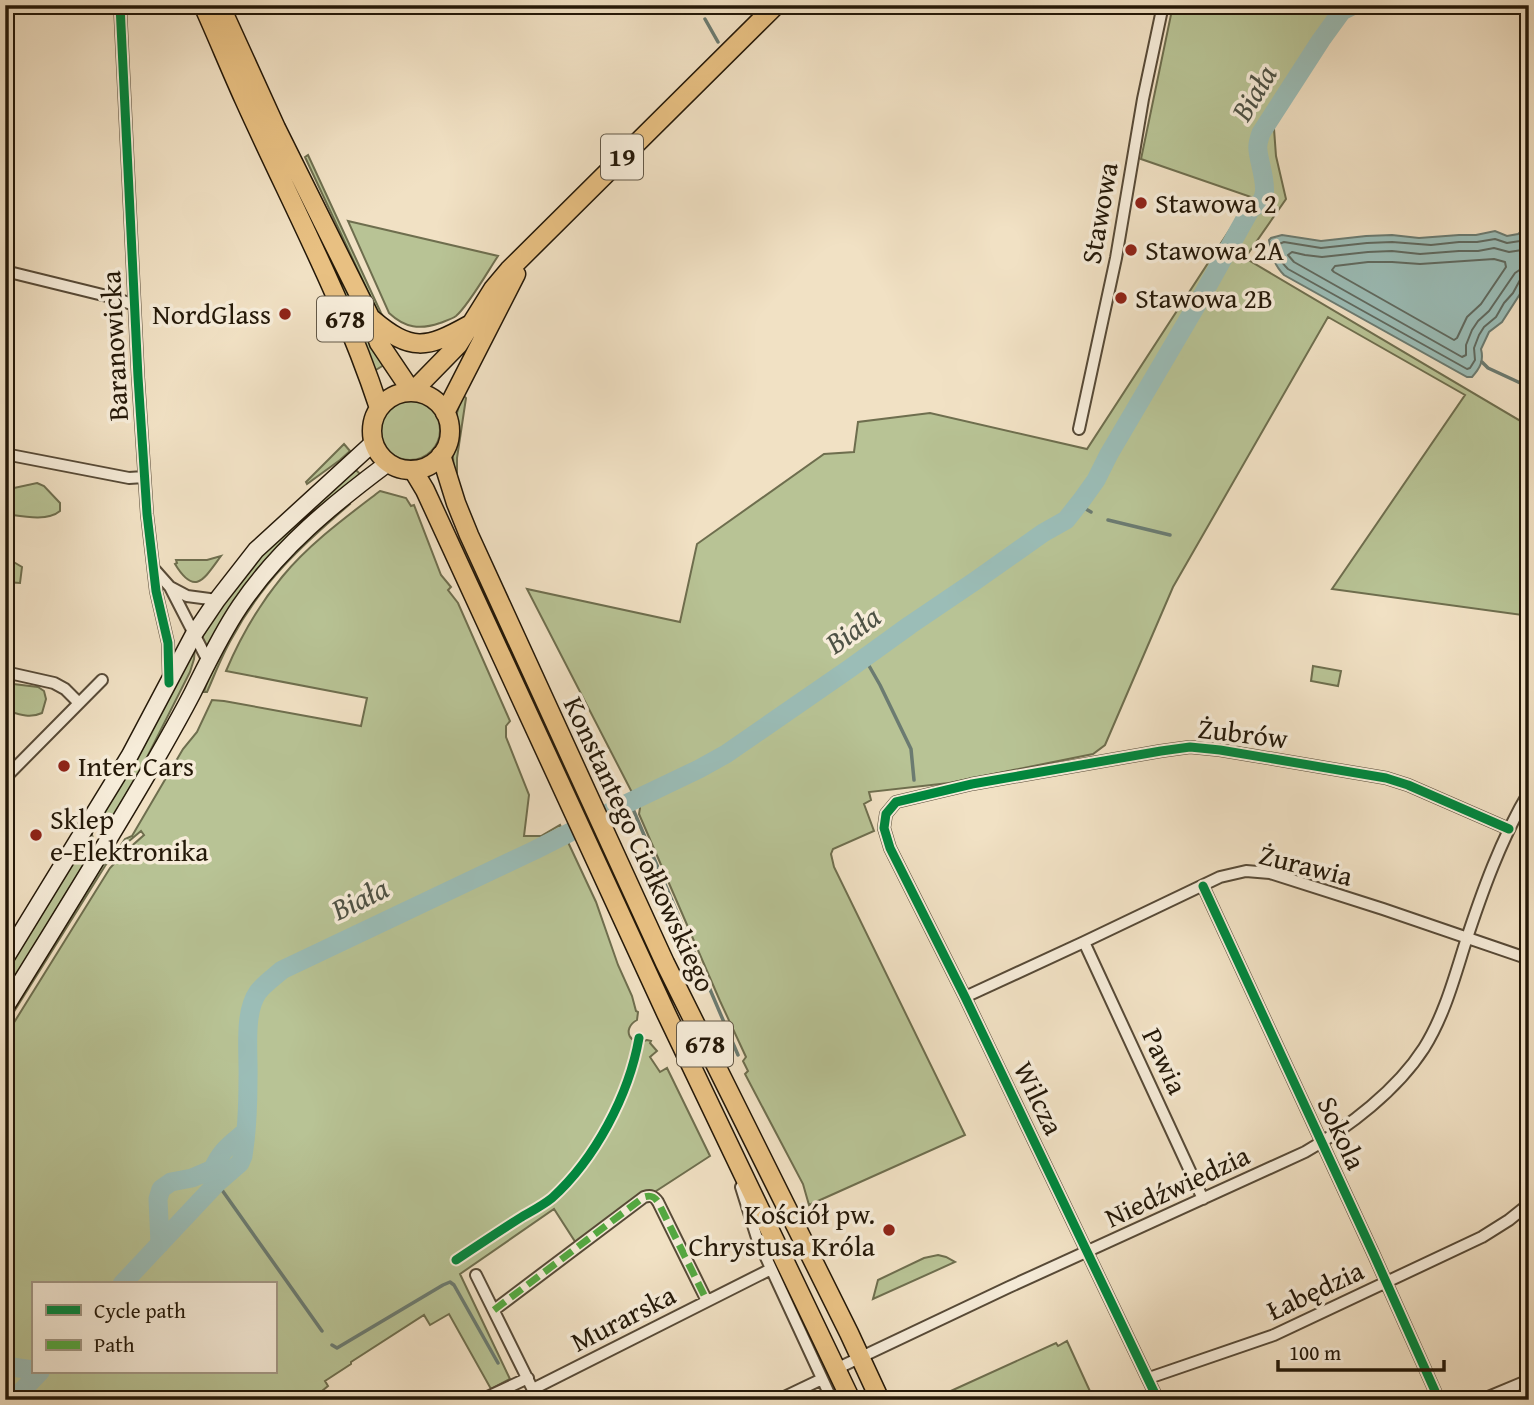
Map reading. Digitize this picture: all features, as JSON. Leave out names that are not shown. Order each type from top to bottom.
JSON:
[{"type":"main road","name":"678","points":[[203,5],[243,97],[307,231],[344,316],[379,408]]},
{"type":"main road","name":"678","points":[[220,5],[276,128],[370,317],[379,343],[412,392]]},
{"type":"main road","name":"19","points":[[379,408],[393,396],[412,392],[458,345],[493,289],[509,270],[776,5]]},
{"type":"main road","name":"19","points":[[441,455],[446,448],[450,430],[445,413],[527,252]]},
{"type":"main road","points":[[370,317],[400,340],[420,344],[439,341],[471,325]]},
{"type":"main road","points":[[412,392],[431,398],[445,413]]},
{"type":"main road","points":[[379,408],[372,425],[373,443],[388,463],[413,470],[429,466],[441,455]]},
{"type":"main road","points":[[5,959],[130,755],[194,634],[217,600],[256,550],[373,443]]},
{"type":"main road","name":"Konstantego Ciołkowskiego","points":[[441,455],[469,536],[602,827],[665,962],[880,1400]]},
{"type":"main road","points":[[5,1008],[105,845],[175,725],[239,607],[281,554],[330,508],[388,463]]},
{"type":"main road","name":"Konstantego Ciołkowskiego","points":[[413,470],[425,490],[573,812],[743,1171],[829,1374],[851,1400]]},
{"type":"main road","points":[[743,1171],[756,1174],[763,1167],[763,1160]]},
{"type":"street","name":"Baranowicka","points":[[120,5],[144,477],[156,591],[168,643],[169,683]]},
{"type":"street","name":"Stawowa","points":[[1079,429],[1116,258],[1143,99],[1163,5]]},
{"type":"street","points":[[5,271],[134,305]]},
{"type":"street","points":[[5,454],[129,478],[144,477]]},
{"type":"street","points":[[154,569],[170,587],[208,661]]},
{"type":"street","points":[[170,587],[187,596],[217,600]]},
{"type":"street","points":[[5,672],[54,683],[65,689],[79,703]]},
{"type":"street","points":[[5,778],[102,680]]},
{"type":"street","name":"Żubrów","points":[[886,814],[896,802],[972,784],[1190,747],[1230,751],[1386,778],[1509,829]]},
{"type":"street","name":"Niedźwiedzia","points":[[778,1400],[1009,1287],[1305,1152],[1359,1114],[1396,1084],[1431,1037],[1445,1006],[1493,864],[1527,799]]},
{"type":"street","name":"Wilcza","points":[[886,814],[884,828],[890,848],[965,997],[1158,1400]]},
{"type":"street","name":"Żurawia","points":[[965,997],[1220,877],[1246,871],[1270,873],[1529,959]]},
{"type":"street","name":"Sokola","points":[[1203,886],[1437,1396]]},
{"type":"street","name":"Pawia","points":[[1084,942],[1203,1199]]},
{"type":"street","name":"Konstantego Ciołkowskiego","points":[[721,1127],[728,1160],[745,1199],[757,1238],[771,1269],[829,1374],[832,1400]]},
{"type":"street","points":[[494,1310],[649,1195],[658,1202],[706,1301]]},
{"type":"street","name":"Łabędzia","points":[[1149,1378],[1274,1335],[1482,1237],[1529,1204]]},
{"type":"street","name":"Murarska","points":[[481,1400],[533,1389],[771,1269]]},
{"type":"street","points":[[476,1275],[533,1389]]},
{"type":"street","points":[[1481,1400],[1529,1380]]},
{"type":"street","points":[[1419,1400],[1437,1396]]},
{"type":"green space","points":[[1173,5],[1363,5],[1343,13],[1273,115],[1276,156],[1286,199],[1245,258],[1529,426],[1529,616],[1332,589],[1465,395],[1328,317],[1173,587],[1105,745],[1093,754],[949,783],[869,792],[871,800],[864,804],[874,831],[833,849],[831,854],[834,867],[965,1135],[809,1205],[803,1184],[745,1074],[748,1071],[743,1061],[746,1057],[639,814],[640,808],[527,589],[680,622],[697,544],[824,454],[854,452],[858,422],[930,413],[1087,449],[1251,197],[1141,159]]},
{"type":"green space","points":[[231,46],[367,335],[384,365],[374,371]]},
{"type":"green space","points":[[308,155],[387,322],[378,313],[305,157]]},
{"type":"green space","points":[[348,221],[498,256],[472,297],[456,316],[433,325],[407,325],[389,313]]},
{"type":"green space","points":[[462,394],[466,398],[457,473],[454,474],[457,413]]},
{"type":"green space","points":[[410,400],[431,409],[440,430],[431,451],[410,460],[389,451],[380,430],[389,409]]},
{"type":"green space","points":[[344,444],[350,451],[307,484],[306,482]]},
{"type":"green space","points":[[356,470],[361,475],[206,651],[202,637],[252,566],[289,528]]},
{"type":"green space","points":[[37,483],[44,486],[60,503],[60,511],[41,517],[5,514],[5,488]]},
{"type":"green space","points":[[380,491],[406,498],[411,506],[414,505],[441,575],[451,587],[448,590],[458,603],[510,721],[506,726],[506,737],[529,795],[524,836],[541,836],[560,825],[596,902],[638,1012],[637,1020],[629,1028],[630,1036],[636,1041],[651,1041],[657,1051],[650,1057],[660,1072],[667,1068],[710,1156],[576,1243],[554,1209],[460,1274],[510,1379],[491,1389],[449,1314],[430,1325],[424,1315],[325,1381],[328,1386],[311,1400],[5,1400],[5,1037],[110,868],[144,835],[141,831],[116,852],[125,839],[132,836],[183,749],[197,732],[212,700],[361,726],[367,698],[226,671],[251,622],[282,577],[341,521]]},
{"type":"green space","points":[[349,502],[350,504],[284,565],[256,599],[228,644],[207,692],[204,692],[231,633],[260,591],[292,554]]},
{"type":"green space","points":[[221,556],[204,577],[194,582],[188,580],[175,564],[176,560],[207,560]]},
{"type":"green space","points":[[5,557],[22,567],[20,583],[5,582]]},
{"type":"green space","points":[[195,648],[190,672],[130,791],[103,834],[100,818]]},
{"type":"green space","points":[[1313,666],[1341,671],[1338,686],[1311,681]]},
{"type":"green space","points":[[5,683],[38,687],[44,691],[46,699],[42,713],[28,716],[5,710]]},
{"type":"green space","points":[[91,831],[95,846],[5,996],[5,973]]},
{"type":"green space","points":[[108,853],[112,857],[5,1026],[5,1020]]},
{"type":"green space","points":[[938,1255],[955,1262],[873,1299],[878,1280],[924,1258]]},
{"type":"green space","points":[[1067,1341],[1094,1400],[931,1400],[1056,1343],[1058,1346]]},
{"type":"water","points":[[1529,225],[1529,280],[1502,322],[1489,332],[1481,349],[1481,364],[1472,377],[1467,377],[1284,275],[1275,263],[1269,240],[1282,235],[1321,241],[1366,236],[1419,238],[1476,235],[1495,231],[1507,236],[1518,234]]},
{"type":"waterway","name":"Biała","points":[[124,1282],[217,1183],[240,1163],[247,1118],[250,1011],[258,992],[282,970],[535,850],[726,754],[1043,533],[1066,520],[1096,480],[1251,208],[1263,199],[1264,183],[1258,148],[1261,133],[1342,11],[1354,5]]},
{"type":"waterway","points":[[705,19],[718,42]]},
{"type":"waterway","points":[[1482,362],[1488,368],[1529,387]]},
{"type":"waterway","points":[[1079,505],[1091,512]]},
{"type":"waterway","points":[[1108,520],[1170,535]]},
{"type":"waterway","points":[[864,657],[911,749],[914,780]]},
{"type":"waterway","points":[[630,802],[738,1055]]},
{"type":"waterway","name":"Biała","points":[[160,1244],[158,1199],[161,1189],[171,1182],[192,1178],[213,1169],[223,1153],[245,1132]]},
{"type":"waterway","points":[[217,1183],[322,1331]]},
{"type":"waterway","points":[[332,1345],[337,1348],[450,1282],[498,1363]]},
{"type":"waterway","name":"Biała","points":[[5,1366],[32,1370]]},
{"type":"waterway","name":"Biała","points":[[13,1400],[38,1374]]},
{"type":"marked path","points":[[494,1310],[644,1197],[649,1196],[658,1202],[707,1301]]},
{"type":"cycle path","points":[[120,5],[147,514],[156,591],[168,643],[169,683]]},
{"type":"cycle path","points":[[1158,1400],[965,997],[890,848],[884,828],[886,814],[896,802],[972,784],[1190,747],[1386,778],[1509,829]]},
{"type":"cycle path","points":[[1203,886],[1439,1400]]},
{"type":"cycle path","points":[[456,1260],[548,1201],[568,1182],[608,1125],[627,1082],[639,1038]]},
{"type":"place","name":"Stawowa 2","points":[[1141,203]]},
{"type":"place","name":"Stawowa 2A","points":[[1131,250]]},
{"type":"place","name":"Stawowa 2B","points":[[1121,298]]},
{"type":"place","name":"NordGlass","points":[[285,314]]},
{"type":"place","name":"Inter Cars","points":[[64,766]]},
{"type":"place","name":"Sklep e-Elektronika","points":[[36,835]]},
{"type":"place","name":"Kościół pw. Chrystusa Króla","points":[[889,1230]]}]
